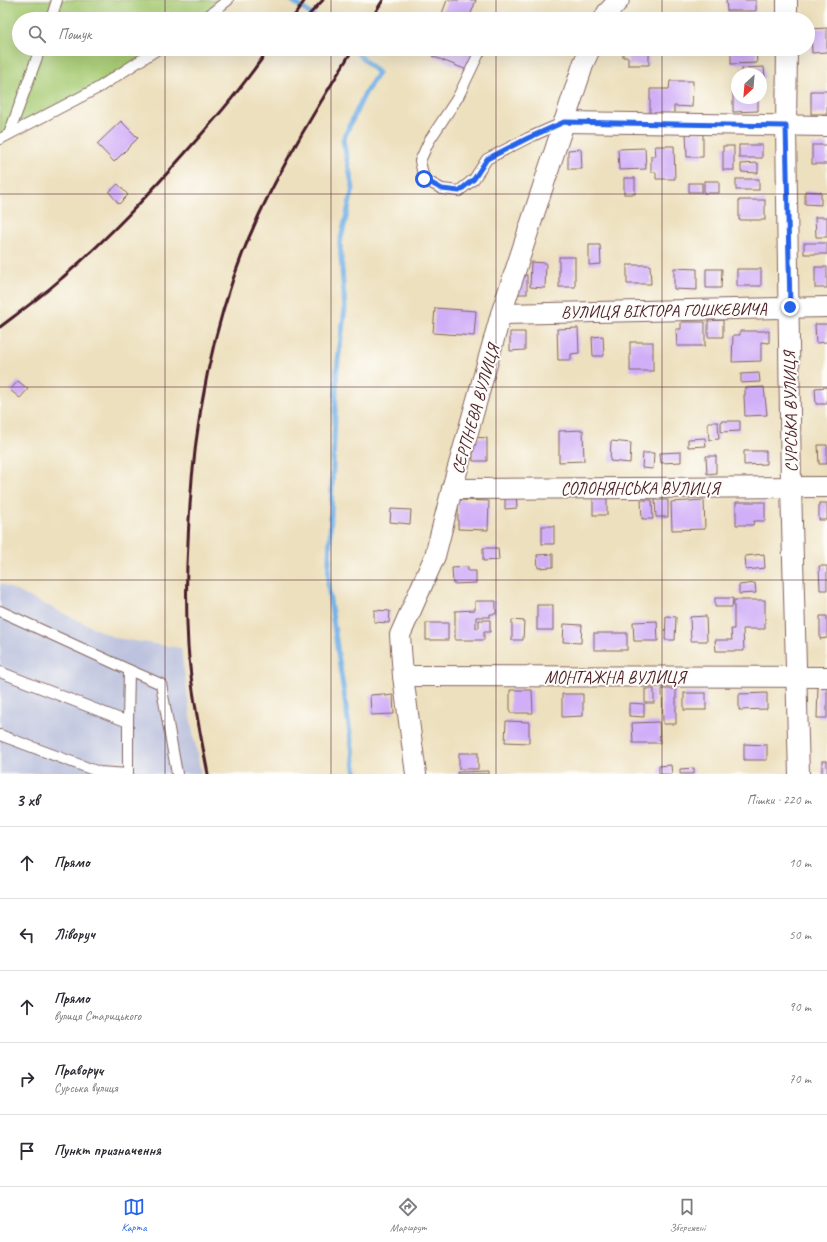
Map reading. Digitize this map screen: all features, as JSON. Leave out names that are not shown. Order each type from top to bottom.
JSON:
[{"type":"street","points":[[608,12],[619,0]]},
{"type":"street","points":[[787,0],[787,12]]},
{"type":"street","name":"СЕРПНЕВА ВУЛИЦЯ","points":[[416,774],[403,676],[400,635],[435,556],[452,489],[501,314],[587,56]]},
{"type":"street","name":"СУРСЬКА ВУЛИЦЯ","points":[[787,56],[786,126],[790,307],[791,487],[799,774]]},
{"type":"street","points":[[564,122],[827,126]]},
{"type":"street","name":"ВУЛИЦЯ ВІКТОРА ГОШКЕВИЧА","points":[[501,314],[827,307]]},
{"type":"street","name":"СОЛОНЯНСЬКА ВУЛИЦЯ","points":[[452,489],[827,487]]},
{"type":"street","name":"МОНТАЖНА ВУЛИЦЯ","points":[[403,676],[827,677]]},
{"type":"lane","points":[[53,12],[57,0]]},
{"type":"lane","points":[[213,12],[228,0]]},
{"type":"lane","points":[[9,134],[37,56]]},
{"type":"lane","points":[[0,139],[98,88],[147,56]]},
{"type":"lane","points":[[478,56],[458,97],[429,141],[423,154],[420,161],[424,179],[442,189],[459,191],[474,179],[487,159],[564,122]]},
{"type":"lane","points":[[0,611],[161,684],[177,774]]},
{"type":"lane","points":[[0,735],[99,772],[128,774],[129,670]]},
{"type":"lane","points":[[0,672],[128,722]]},
{"type":"shaded area","points":[[0,583],[115,638],[181,648],[192,728],[201,774],[0,774]]},
{"type":"green space","points":[[0,0],[222,0],[210,12],[12,12],[12,56],[146,56],[0,140]]},
{"type":"building","points":[[447,0],[476,0],[472,12],[443,12]]},
{"type":"building","points":[[726,0],[756,0],[756,11],[727,11]]},
{"type":"building","points":[[827,28],[827,52],[815,53],[815,29]]},
{"type":"building","points":[[432,56],[473,56],[467,70]]},
{"type":"building","points":[[649,56],[649,65],[628,65],[628,57],[623,57]]},
{"type":"building","points":[[731,56],[756,56],[757,63],[731,64]]},
{"type":"building","points":[[764,67],[764,68],[742,68]]},
{"type":"building","points":[[670,81],[693,81],[692,107],[674,106],[674,116],[650,115],[650,89],[669,89]]},
{"type":"building","points":[[811,91],[827,91],[827,114],[811,114]]},
{"type":"building","points":[[733,104],[758,104],[758,111],[733,112]]},
{"type":"building","points":[[121,121],[138,138],[114,162],[97,144]]},
{"type":"building","points":[[703,131],[703,157],[687,157],[686,132]]},
{"type":"building","points":[[739,145],[762,145],[762,158],[739,158]]},
{"type":"building","points":[[812,145],[827,145],[827,164],[812,164]]},
{"type":"building","points":[[655,146],[674,146],[675,179],[656,179],[656,172],[651,172],[651,156],[656,156]]},
{"type":"building","points":[[723,146],[734,146],[734,170],[723,170]]},
{"type":"building","points":[[645,148],[646,169],[619,170],[618,149]]},
{"type":"building","points":[[581,149],[582,169],[568,169],[568,150]]},
{"type":"building","points":[[758,163],[758,173],[741,172],[741,164]]},
{"type":"building","points":[[624,178],[635,178],[635,194],[624,194]]},
{"type":"building","points":[[736,179],[759,179],[759,190],[736,190]]},
{"type":"building","points":[[704,181],[719,181],[719,193],[704,193]]},
{"type":"building","points":[[689,183],[702,183],[702,192],[689,192]]},
{"type":"building","points":[[118,184],[128,195],[119,204],[109,192]]},
{"type":"building","points":[[805,191],[821,192],[821,205],[805,204]]},
{"type":"building","points":[[739,200],[765,200],[765,220],[739,220]]},
{"type":"building","points":[[815,217],[827,217],[827,237],[816,237]]},
{"type":"building","points":[[804,243],[827,243],[827,254],[804,254]]},
{"type":"building","points":[[589,245],[600,245],[601,264],[589,265]]},
{"type":"building","points":[[559,257],[575,257],[575,287],[559,287]]},
{"type":"building","points":[[531,262],[546,263],[545,288],[530,287]]},
{"type":"building","points":[[627,265],[650,265],[651,284],[627,284]]},
{"type":"building","points":[[815,267],[827,267],[827,288],[815,288]]},
{"type":"building","points":[[674,268],[697,269],[697,290],[674,289]]},
{"type":"building","points":[[706,269],[722,269],[721,288],[706,288]]},
{"type":"building","points":[[737,269],[761,269],[761,286],[737,286]]},
{"type":"building","points":[[517,275],[527,275],[527,294],[517,294]]},
{"type":"building","points":[[435,308],[476,311],[474,336],[433,333]]},
{"type":"building","points":[[723,320],[723,337],[708,337],[708,321]]},
{"type":"building","points":[[681,322],[705,322],[705,346],[677,346],[676,329],[681,329]]},
{"type":"building","points":[[815,324],[827,324],[827,342],[816,343]]},
{"type":"building","points":[[578,328],[579,353],[571,354],[571,360],[558,360],[557,329]]},
{"type":"building","points":[[740,331],[769,331],[769,343],[761,342],[761,361],[732,362],[733,335],[740,335]]},
{"type":"building","points":[[510,332],[525,332],[525,350],[510,351]]},
{"type":"building","points":[[603,336],[604,356],[593,356],[592,337]]},
{"type":"building","points":[[630,342],[653,342],[653,371],[630,371]]},
{"type":"building","points":[[759,373],[760,382],[741,383],[741,374]]},
{"type":"building","points":[[18,381],[28,389],[20,398],[10,390]]},
{"type":"building","points":[[764,387],[767,415],[745,416],[745,388]]},
{"type":"building","points":[[827,387],[827,404],[816,404],[815,388]]},
{"type":"building","points":[[721,421],[740,421],[740,431],[721,432]]},
{"type":"building","points":[[708,422],[718,422],[719,439],[709,440]]},
{"type":"building","points":[[583,430],[584,461],[559,462],[559,431]]},
{"type":"building","points":[[473,437],[487,438],[487,461],[473,461]]},
{"type":"building","points":[[705,438],[706,446],[688,447],[688,439]]},
{"type":"building","points":[[611,441],[631,443],[630,463],[610,461]]},
{"type":"building","points":[[818,445],[827,445],[827,464],[819,464]]},
{"type":"building","points":[[744,451],[766,451],[766,464],[744,465]]},
{"type":"building","points":[[681,452],[681,462],[661,463],[660,453]]},
{"type":"building","points":[[643,453],[654,453],[653,469],[642,468]]},
{"type":"building","points":[[706,456],[716,456],[716,473],[707,474]]},
{"type":"building","points":[[505,492],[516,492],[517,508],[505,509]]},
{"type":"building","points":[[593,493],[607,493],[607,515],[593,515]]},
{"type":"building","points":[[458,500],[489,501],[488,530],[458,529]]},
{"type":"building","points":[[641,500],[652,500],[653,519],[642,519]]},
{"type":"building","points":[[655,500],[668,500],[668,517],[656,517]]},
{"type":"building","points":[[704,500],[705,529],[672,530],[671,502]]},
{"type":"building","points":[[736,502],[765,502],[765,521],[754,521],[753,525],[736,525]]},
{"type":"building","points":[[819,503],[827,503],[827,520],[819,520]]},
{"type":"building","points":[[391,509],[411,510],[410,524],[390,522]]},
{"type":"building","points":[[542,526],[554,526],[554,544],[542,544]]},
{"type":"building","points":[[483,548],[498,548],[499,560],[483,561]]},
{"type":"building","points":[[553,554],[553,567],[538,568],[537,555]]},
{"type":"building","points":[[764,554],[765,568],[746,570],[745,556]]},
{"type":"building","points":[[819,566],[827,566],[827,590],[820,590]]},
{"type":"building","points":[[468,567],[468,571],[476,571],[476,583],[453,584],[452,568]]},
{"type":"building","points":[[755,583],[756,593],[739,594],[739,585]]},
{"type":"building","points":[[715,598],[733,598],[732,607],[715,607]]},
{"type":"building","points":[[734,600],[765,600],[765,629],[743,629],[744,651],[716,651],[715,640],[732,640],[731,629],[734,629]]},
{"type":"building","points":[[475,601],[496,601],[496,614],[490,614],[490,617],[476,617],[476,628],[479,628],[479,620],[490,620],[490,632],[484,632],[484,640],[455,640],[455,611],[475,610]]},
{"type":"building","points":[[537,605],[553,605],[553,630],[537,630]]},
{"type":"building","points":[[374,610],[390,611],[389,623],[374,622]]},
{"type":"building","points":[[666,616],[676,617],[675,640],[665,640]]},
{"type":"building","points":[[706,616],[707,641],[691,641],[690,617]]},
{"type":"building","points":[[820,616],[827,616],[827,638],[820,639]]},
{"type":"building","points":[[512,620],[524,621],[523,640],[512,640]]},
{"type":"building","points":[[657,621],[658,641],[634,641],[633,622]]},
{"type":"building","points":[[426,623],[448,623],[448,640],[426,640]]},
{"type":"building","points":[[564,624],[582,625],[581,643],[563,642]]},
{"type":"building","points":[[594,633],[627,633],[627,650],[594,650]]},
{"type":"building","points":[[818,687],[827,688],[827,718],[817,718]]},
{"type":"building","points":[[645,689],[654,689],[654,703],[645,703]]},
{"type":"building","points":[[662,689],[676,689],[676,724],[663,724]]},
{"type":"building","points":[[510,690],[532,690],[533,713],[510,713]]},
{"type":"building","points":[[684,693],[706,693],[706,710],[684,710]]},
{"type":"building","points":[[767,693],[767,709],[739,710],[739,694]]},
{"type":"building","points":[[384,694],[385,696],[393,695],[394,714],[371,715],[370,695]]},
{"type":"building","points":[[562,694],[583,694],[583,716],[562,717]]},
{"type":"building","points":[[629,703],[644,704],[644,717],[629,716]]},
{"type":"building","points":[[506,721],[529,722],[529,743],[505,742]]},
{"type":"building","points":[[659,722],[660,743],[633,743],[632,723]]},
{"type":"building","points":[[744,744],[767,745],[767,760],[744,760]]},
{"type":"building","points":[[459,753],[478,753],[478,769],[459,769]]},
{"type":"building","points":[[822,761],[827,761],[827,774],[822,774]]},
{"type":"building","points":[[671,765],[672,774],[659,774],[659,766]]},
{"type":"building","points":[[694,768],[694,774],[680,774],[680,769]]},
{"type":"building","points":[[489,771],[489,774],[457,774],[457,772]]},
{"type":"waterway","points":[[291,0],[308,12]]},
{"type":"waterway","points":[[356,774],[328,586],[337,368],[345,309],[340,243],[353,188],[343,140],[364,95],[378,73],[360,56]]},
{"type":"railway","points":[[297,12],[305,0]]},
{"type":"railway","points":[[312,12],[323,0]]},
{"type":"railway","points":[[375,12],[383,0]]},
{"type":"railway","points":[[0,327],[54,285],[124,220],[219,114],[264,56]]},
{"type":"railway","points":[[208,774],[191,678],[186,594],[190,500],[194,458],[207,375],[216,334],[228,294],[242,254],[259,215],[292,152],[349,56]]},
{"type":"route","points":[[424,179],[442,189],[459,191],[474,179],[487,159],[564,122],[786,126],[790,307]]}]
